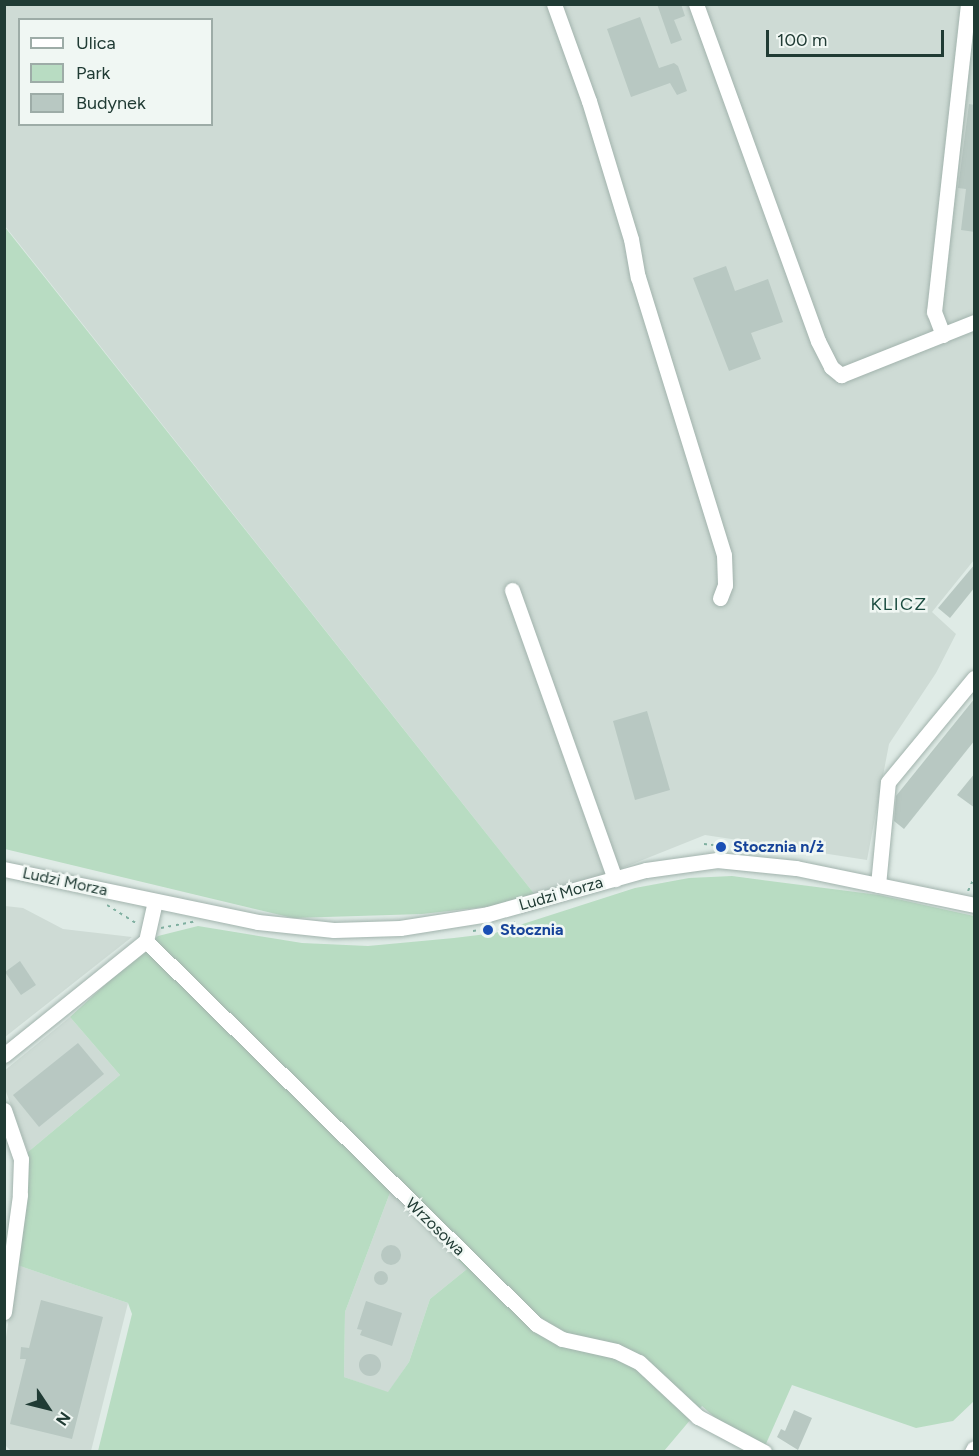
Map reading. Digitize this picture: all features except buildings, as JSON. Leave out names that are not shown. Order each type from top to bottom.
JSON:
[{"type":"street","points":[[554,4],[590,101],[631,239],[638,277],[724,555],[725,585],[720,598]]},
{"type":"street","points":[[696,4],[818,341],[831,367],[841,375],[975,322]]},
{"type":"street","points":[[943,335],[934,312],[968,4]]},
{"type":"street","points":[[512,590],[615,879]]},
{"type":"street","points":[[878,885],[888,782],[975,678]]},
{"type":"street","name":"Ludzi Morza","points":[[4,869],[300,928],[368,930],[488,914],[677,864],[717,860],[782,866],[975,905]]},
{"type":"street","points":[[4,1055],[148,934],[156,901]]},
{"type":"street","name":"Wrzosowa","points":[[148,934],[536,1324],[562,1339],[616,1351],[639,1362],[698,1417],[764,1452]]},
{"type":"street","points":[[4,1110],[21,1160],[4,1312]]},
{"type":"path","points":[[105,904],[148,934],[202,922]]},
{"type":"path","points":[[498,926],[517,921]]},
{"type":"path","points":[[467,932],[488,928]]},
{"type":"shaded area","points":[[5,5],[974,5],[974,560],[932,612],[956,634],[936,673],[889,744],[867,860],[705,835],[540,901],[5,226]]},
{"type":"shaded area","points":[[5,906],[23,908],[63,929],[132,937],[5,1037]]},
{"type":"shaded area","points":[[70,1017],[120,1075],[28,1152],[5,1089],[4,1071]]},
{"type":"shaded area","points":[[391,1190],[467,1269],[430,1299],[409,1362],[388,1393],[344,1377],[345,1312]]},
{"type":"shaded area","points":[[17,1265],[128,1303],[91,1451],[11,1451],[5,1445],[5,1344]]},
{"type":"green space","points":[[4,226],[540,901],[422,914],[293,918],[5,849]]},
{"type":"green space","points":[[732,876],[879,895],[974,916],[974,1401],[953,1421],[916,1428],[792,1385],[765,1446],[720,1422],[702,1406],[664,1451],[98,1451],[132,1314],[128,1303],[17,1265],[26,1210],[28,1152],[120,1075],[70,1017],[158,936],[198,926],[302,943],[368,946],[454,938],[495,933],[635,888],[689,878]],"holes":[[[391,1190],[467,1269],[430,1299],[409,1362],[388,1392],[344,1377],[345,1312]]]},
{"type":"place","name":"Stocznia n/ż","points":[[721,847]]},
{"type":"place","name":"Stocznia","points":[[488,930]]},
{"type":"district","name":"KLICZ","points":[[899,604]]}]
